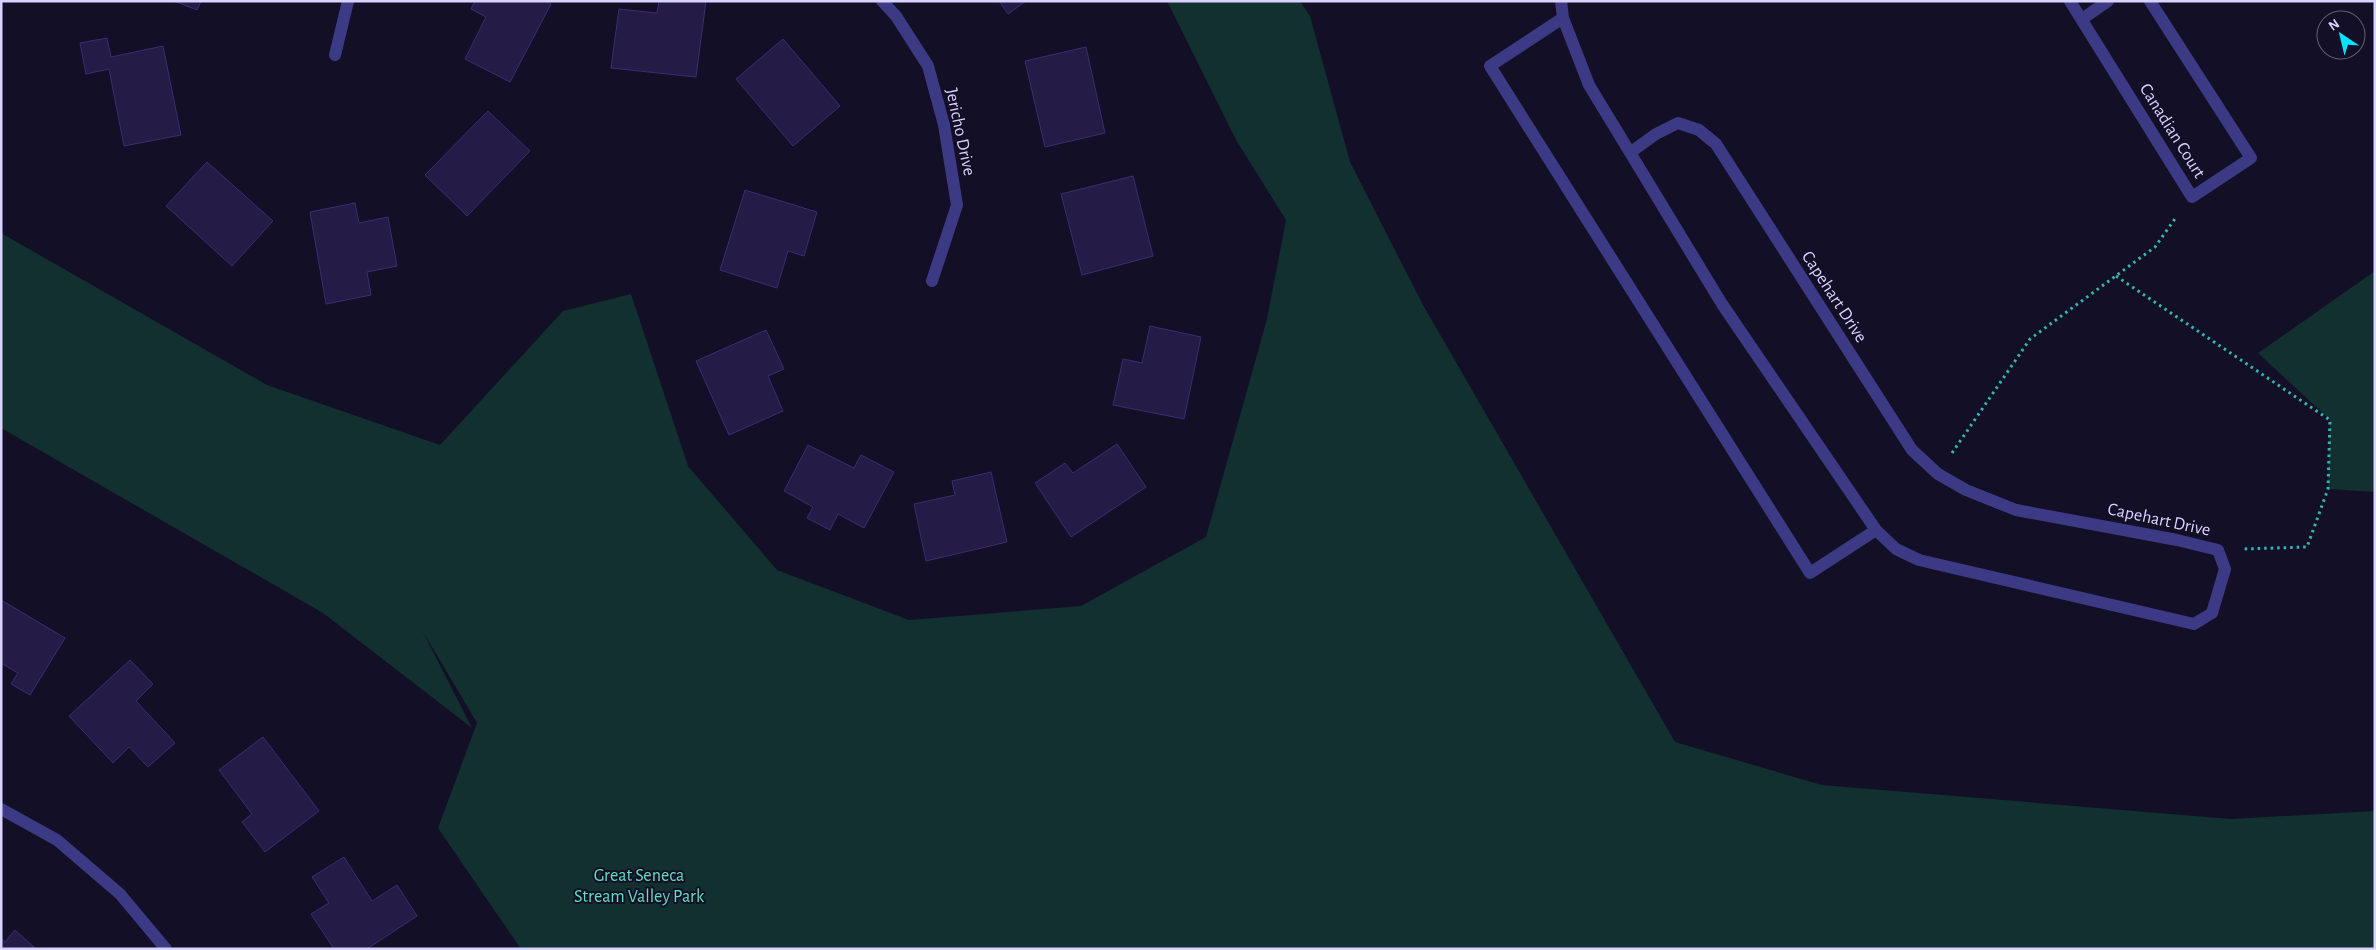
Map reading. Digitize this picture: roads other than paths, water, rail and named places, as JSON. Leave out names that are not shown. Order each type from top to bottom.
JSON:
[{"type":"street","points":[[335,54],[348,1]]},
{"type":"street","name":"Jericho Drive","points":[[882,1],[896,16],[928,66],[944,125],[957,205],[932,281]]},
{"type":"street","name":"Capehart Drive","points":[[1560,1],[1563,18],[1589,85],[1722,304],[1876,530],[1896,549],[1919,560],[2194,624],[2212,613],[2225,569],[2218,550],[2177,540],[2016,510],[1966,490],[1938,474],[1912,450],[1716,144],[1699,130],[1678,123],[1656,134],[1630,152]]},
{"type":"street","name":"Canadian Court","points":[[2070,1],[2192,197],[2251,158],[2150,1]]},
{"type":"street","points":[[2082,19],[2108,1]]},
{"type":"street","points":[[1563,18],[1490,66],[1810,573],[1876,530]]},
{"type":"street","points":[[1,809],[57,840],[120,894],[166,949]]},
{"type":"park label","name":"Great Seneca Stream Valley Park","points":[[639,886]]}]
